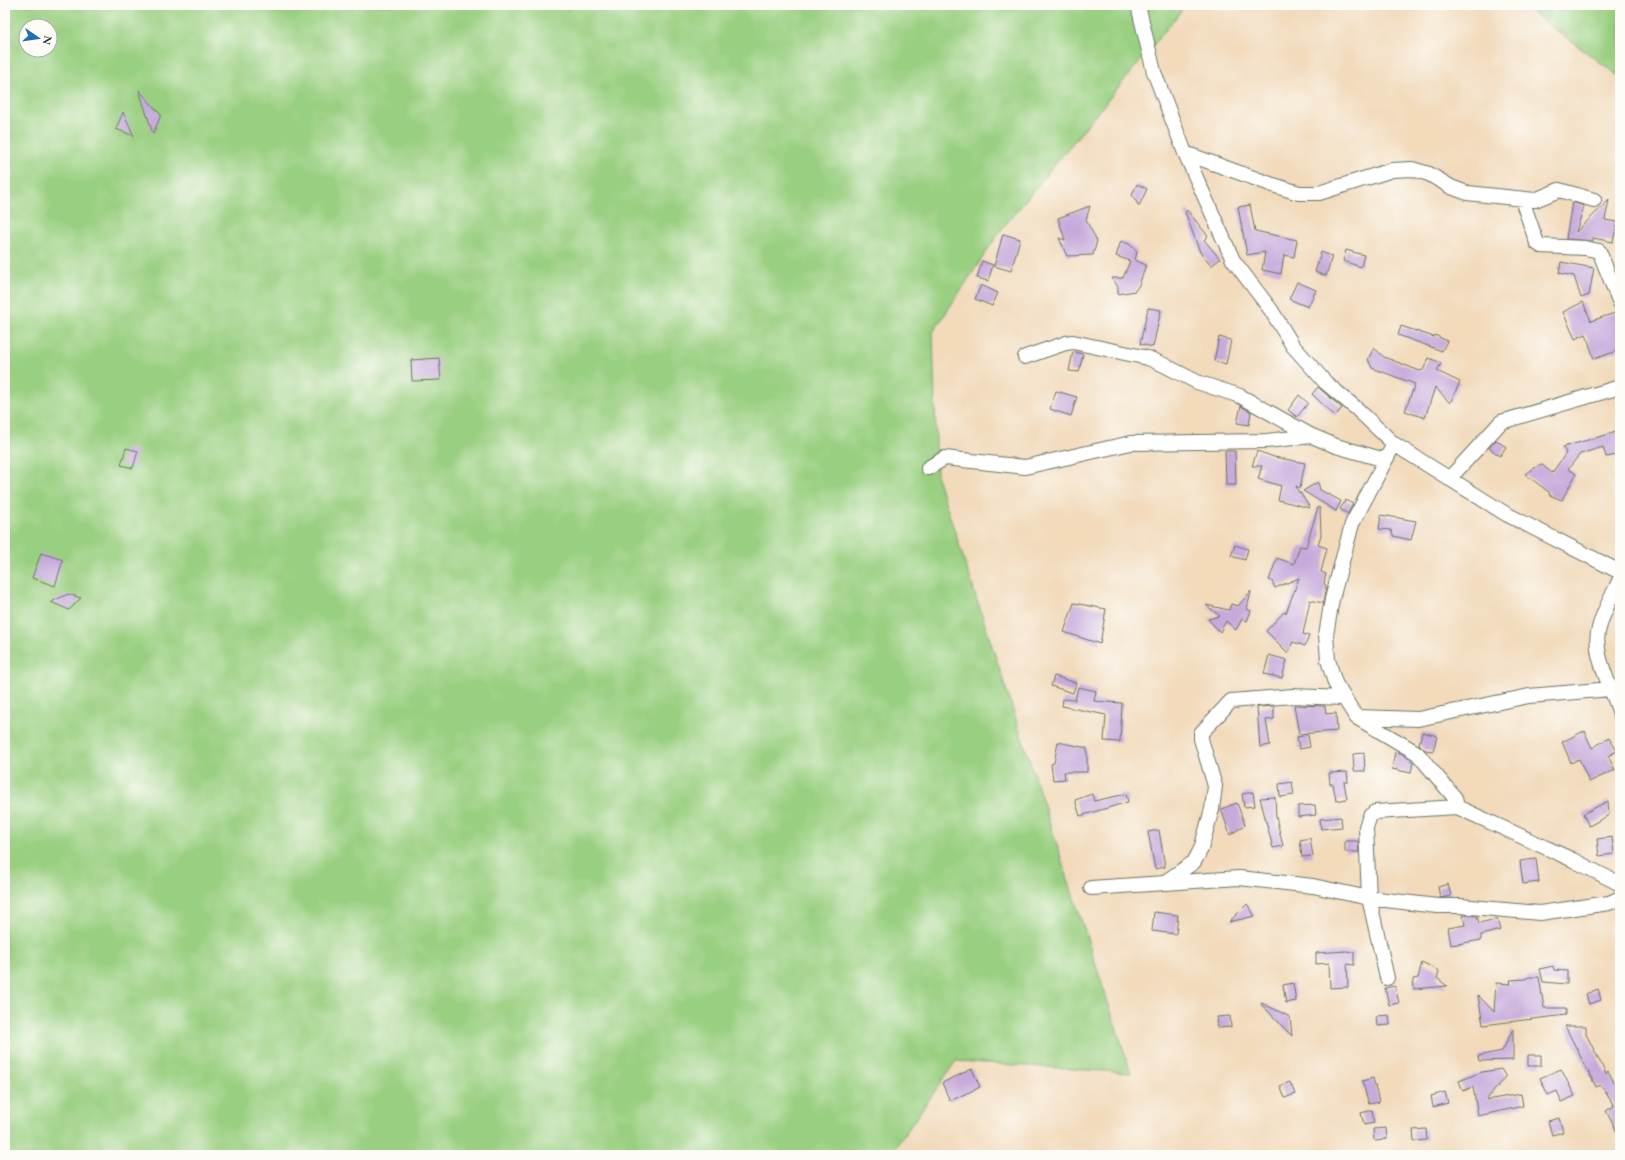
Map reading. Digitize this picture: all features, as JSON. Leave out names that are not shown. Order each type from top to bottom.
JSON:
[{"type":"street","points":[[1138,5],[1154,72],[1185,152],[1233,260],[1271,310],[1292,346],[1326,383],[1357,409],[1394,444],[1506,514],[1620,572]]},
{"type":"street","points":[[1185,152],[1273,185],[1299,193],[1319,193],[1392,170],[1412,169],[1429,174],[1451,187],[1468,193],[1522,200],[1539,200],[1548,194],[1559,190],[1594,200]]},
{"type":"street","points":[[1522,200],[1537,243],[1541,246],[1585,248],[1599,251],[1620,303]]},
{"type":"street","points":[[1025,357],[1073,342],[1148,358],[1176,370],[1197,382],[1240,396],[1312,436],[1336,446],[1385,460]]},
{"type":"street","points":[[1449,479],[1501,422],[1620,387]]},
{"type":"street","points":[[928,468],[945,458],[1025,468],[1131,443],[1266,441],[1312,436]]},
{"type":"street","points":[[1394,444],[1352,524],[1340,567],[1327,628],[1328,660],[1335,683],[1356,717],[1417,753],[1455,798],[1457,807]]},
{"type":"street","points":[[1620,579],[1599,628],[1597,638],[1598,652],[1620,714]]},
{"type":"street","points":[[1356,717],[1418,719],[1529,696],[1611,689]]},
{"type":"street","points":[[1165,882],[1194,862],[1201,849],[1212,809],[1215,786],[1201,738],[1201,733],[1231,701],[1292,696],[1344,698]]},
{"type":"street","points":[[1387,978],[1369,898],[1366,827],[1370,816],[1375,812],[1457,807],[1573,860],[1620,884]]},
{"type":"street","points":[[1091,888],[1239,878],[1313,886],[1369,898],[1437,906],[1460,906],[1540,913],[1609,903],[1620,898]]},
{"type":"green space","points":[[5,5],[1186,5],[1001,230],[933,332],[937,477],[1131,1073],[956,1061],[890,1155],[5,1155]]},
{"type":"green space","points":[[1522,5],[1620,5],[1620,77]]},
{"type":"building","points":[[139,90],[161,115],[153,134]]},
{"type":"building","points":[[123,112],[134,136],[116,129]]},
{"type":"building","points":[[1137,184],[1147,189],[1139,206],[1132,195]]},
{"type":"building","points":[[1609,200],[1605,220],[1617,222],[1613,242],[1593,238],[1593,241],[1566,239],[1572,202],[1584,206],[1576,232]]},
{"type":"building","points":[[1250,205],[1255,231],[1297,240],[1294,257],[1284,255],[1281,274],[1262,270],[1265,252],[1247,255],[1238,207]]},
{"type":"building","points":[[1090,206],[1086,220],[1097,241],[1093,255],[1067,256],[1059,238],[1065,240],[1058,218]]},
{"type":"building","points":[[1187,210],[1208,236],[1204,240],[1220,259],[1211,266],[1200,252],[1185,212]]},
{"type":"building","points":[[1003,234],[1020,239],[1011,271],[994,266]]},
{"type":"building","points":[[1121,241],[1129,244],[1137,251],[1135,260],[1146,265],[1139,285],[1135,291],[1118,294],[1118,287],[1112,278],[1123,278],[1130,261],[1116,256]]},
{"type":"building","points":[[1346,250],[1364,255],[1361,267],[1343,261]]},
{"type":"building","points":[[1321,252],[1332,256],[1326,276],[1315,272]]},
{"type":"building","points":[[982,261],[993,265],[988,281],[977,278]]},
{"type":"building","points":[[1561,262],[1594,268],[1589,295],[1581,298],[1574,276],[1559,273]]},
{"type":"building","points":[[1297,282],[1316,290],[1308,307],[1289,299]]},
{"type":"building","points":[[981,285],[998,293],[992,306],[975,299]]},
{"type":"building","points":[[1583,302],[1591,321],[1615,313],[1620,329],[1620,350],[1594,359],[1586,334],[1575,339],[1563,312]]},
{"type":"building","points":[[1148,308],[1161,310],[1153,347],[1140,344]]},
{"type":"building","points":[[1401,326],[1434,337],[1435,335],[1447,341],[1442,351],[1398,335]]},
{"type":"building","points":[[1219,337],[1231,340],[1226,364],[1214,361]]},
{"type":"building","points":[[1374,348],[1384,357],[1420,371],[1423,370],[1429,358],[1441,363],[1437,371],[1460,382],[1450,403],[1435,387],[1425,418],[1405,411],[1415,384],[1372,368],[1368,359]]},
{"type":"building","points":[[1073,352],[1083,354],[1079,372],[1069,371]]},
{"type":"building","points":[[439,358],[441,380],[412,381],[411,360]]},
{"type":"building","points":[[1318,387],[1342,408],[1335,416],[1312,394]]},
{"type":"building","points":[[1056,391],[1077,397],[1071,416],[1050,409]]},
{"type":"building","points":[[1299,395],[1308,403],[1297,417],[1288,410]]},
{"type":"building","points":[[1241,406],[1251,412],[1249,425],[1237,423]]},
{"type":"building","points":[[1620,431],[1620,451],[1616,451],[1617,455],[1606,457],[1603,447],[1580,454],[1568,469],[1576,474],[1562,500],[1549,495],[1550,493],[1525,474],[1541,464],[1552,473],[1566,453],[1563,447]]},
{"type":"building","points":[[1496,440],[1506,447],[1500,456],[1489,448]]},
{"type":"building","points":[[126,448],[138,451],[133,468],[121,465]]},
{"type":"building","points":[[1225,451],[1235,451],[1236,485],[1226,485]]},
{"type":"building","points":[[1257,451],[1274,457],[1305,463],[1300,488],[1296,486],[1299,493],[1300,492],[1310,508],[1278,500],[1281,486],[1258,479],[1262,466],[1252,466]]},
{"type":"building","points":[[1318,482],[1320,490],[1341,501],[1336,511],[1303,491]]},
{"type":"building","points":[[1346,500],[1353,504],[1348,514],[1340,509]]},
{"type":"building","points":[[1318,507],[1320,508],[1321,535],[1318,545],[1327,548],[1321,572],[1326,574],[1324,582],[1326,587],[1323,603],[1310,600],[1303,634],[1309,636],[1305,646],[1293,642],[1288,653],[1266,631],[1284,612],[1286,613],[1299,578],[1275,588],[1272,581],[1269,580],[1277,558],[1294,564],[1300,546],[1306,547]]},
{"type":"building","points":[[1381,515],[1416,521],[1411,540],[1393,536],[1391,530],[1379,529]]},
{"type":"building","points":[[1235,545],[1248,549],[1245,560],[1231,556]]},
{"type":"building","points":[[41,553],[63,560],[55,586],[32,578]]},
{"type":"building","points":[[1251,591],[1247,609],[1251,611],[1247,621],[1242,619],[1236,630],[1226,621],[1220,632],[1208,619],[1220,616],[1206,605],[1229,610],[1231,604],[1238,606]]},
{"type":"building","points":[[68,594],[81,598],[69,610],[51,602]]},
{"type":"building","points":[[1074,603],[1106,609],[1100,644],[1064,632]]},
{"type":"building","points":[[1269,655],[1287,660],[1282,678],[1264,674]]},
{"type":"building","points":[[1054,676],[1076,683],[1073,693],[1051,686]]},
{"type":"building","points":[[1078,687],[1096,691],[1094,701],[1122,703],[1120,742],[1104,741],[1106,715],[1062,706],[1063,699],[1075,700]]},
{"type":"building","points":[[1294,705],[1325,706],[1326,714],[1336,713],[1337,731],[1299,734]]},
{"type":"building","points":[[1274,706],[1274,719],[1266,720],[1270,745],[1260,747],[1257,707]]},
{"type":"building","points":[[1584,731],[1592,748],[1609,738],[1617,751],[1608,756],[1615,770],[1589,782],[1579,759],[1571,763],[1562,742]]},
{"type":"building","points":[[1422,732],[1437,736],[1433,751],[1425,750],[1419,744]]},
{"type":"building","points":[[1308,735],[1310,747],[1299,749],[1297,737]]},
{"type":"building","points":[[1058,742],[1087,748],[1087,772],[1064,772],[1065,779],[1053,780],[1051,764],[1054,763]]},
{"type":"building","points":[[1395,752],[1401,753],[1413,762],[1411,773],[1392,769]]},
{"type":"building","points":[[1364,753],[1365,771],[1354,771],[1353,754]]},
{"type":"building","points":[[1347,772],[1348,782],[1344,782],[1347,799],[1336,801],[1333,784],[1330,784],[1329,773]]},
{"type":"building","points":[[1292,782],[1294,795],[1280,797],[1279,784]]},
{"type":"building","points":[[1253,792],[1255,806],[1244,807],[1242,794]]},
{"type":"building","points":[[1092,794],[1094,801],[1126,794],[1128,802],[1080,816],[1075,800]]},
{"type":"building","points":[[1275,797],[1276,817],[1283,846],[1273,848],[1260,798]]},
{"type":"building","points":[[1608,801],[1609,815],[1589,826],[1583,814]]},
{"type":"building","points":[[1237,803],[1245,825],[1230,835],[1221,809]]},
{"type":"building","points":[[1315,805],[1316,815],[1298,817],[1298,806]]},
{"type":"building","points":[[1341,817],[1342,827],[1321,829],[1320,819]]},
{"type":"building","points":[[1159,830],[1165,867],[1155,869],[1148,832]]},
{"type":"building","points":[[1612,837],[1614,854],[1599,856],[1597,839]]},
{"type":"building","points":[[1310,838],[1313,856],[1302,857],[1300,840]]},
{"type":"building","points":[[1345,841],[1358,841],[1359,852],[1345,852]]},
{"type":"building","points":[[1536,859],[1539,882],[1523,884],[1520,861]]},
{"type":"building","points":[[1448,884],[1451,896],[1440,898],[1438,887]]},
{"type":"building","points":[[1247,904],[1255,916],[1229,922]]},
{"type":"building","points":[[1154,912],[1178,915],[1176,934],[1152,931]]},
{"type":"building","points":[[1463,915],[1477,916],[1479,923],[1497,919],[1500,930],[1481,935],[1481,940],[1451,945],[1448,928],[1465,925]]},
{"type":"building","points":[[1346,951],[1354,952],[1354,965],[1347,964],[1348,987],[1330,988],[1329,963],[1316,964],[1316,953]]},
{"type":"building","points":[[1422,962],[1439,971],[1437,978],[1447,986],[1414,989],[1413,979],[1418,978]]},
{"type":"building","points":[[1553,966],[1554,970],[1567,971],[1567,984],[1543,982],[1540,969]]},
{"type":"building","points":[[1529,977],[1539,977],[1544,1008],[1566,1008],[1566,1015],[1483,1025],[1478,995],[1494,1012],[1496,983],[1511,984],[1510,980],[1525,979]]},
{"type":"building","points":[[1293,983],[1296,1001],[1286,1003],[1283,985]]},
{"type":"building","points":[[1395,986],[1399,1003],[1389,1005],[1385,988]]},
{"type":"building","points":[[1598,989],[1601,1000],[1589,1004],[1586,994]]},
{"type":"building","points":[[1262,1003],[1290,1017],[1292,1036],[1261,1004]]},
{"type":"building","points":[[1389,1015],[1390,1025],[1377,1026],[1376,1016]]},
{"type":"building","points":[[1230,1016],[1231,1027],[1218,1028],[1217,1017]]},
{"type":"building","points":[[1565,1026],[1586,1026],[1586,1034],[1606,1074],[1608,1072],[1620,1091],[1620,1138],[1606,1111],[1614,1106],[1601,1085],[1596,1087]]},
{"type":"building","points":[[1513,1029],[1513,1060],[1479,1061],[1478,1056],[1502,1051]]},
{"type":"building","points":[[1528,1055],[1541,1055],[1541,1066],[1528,1066]]},
{"type":"building","points":[[972,1069],[980,1087],[950,1101],[942,1083]]},
{"type":"building","points":[[1501,1069],[1506,1077],[1486,1100],[1521,1094],[1523,1106],[1478,1116],[1473,1087],[1463,1091],[1459,1081],[1482,1072]]},
{"type":"building","points":[[1561,1069],[1575,1096],[1561,1102],[1557,1091],[1548,1095],[1540,1078]]},
{"type":"building","points":[[1373,1078],[1379,1102],[1369,1104],[1362,1081]]},
{"type":"building","points":[[1290,1082],[1295,1094],[1285,1098],[1280,1086]]},
{"type":"building","points":[[1445,1092],[1448,1103],[1433,1107],[1431,1096]]},
{"type":"building","points":[[1372,1110],[1374,1123],[1364,1125],[1361,1113]]},
{"type":"building","points":[[1559,1118],[1563,1132],[1552,1135],[1548,1121]]},
{"type":"building","points":[[1386,1128],[1387,1139],[1374,1140],[1373,1129]]},
{"type":"building","points":[[1426,1129],[1427,1140],[1414,1141],[1413,1130]]}]
